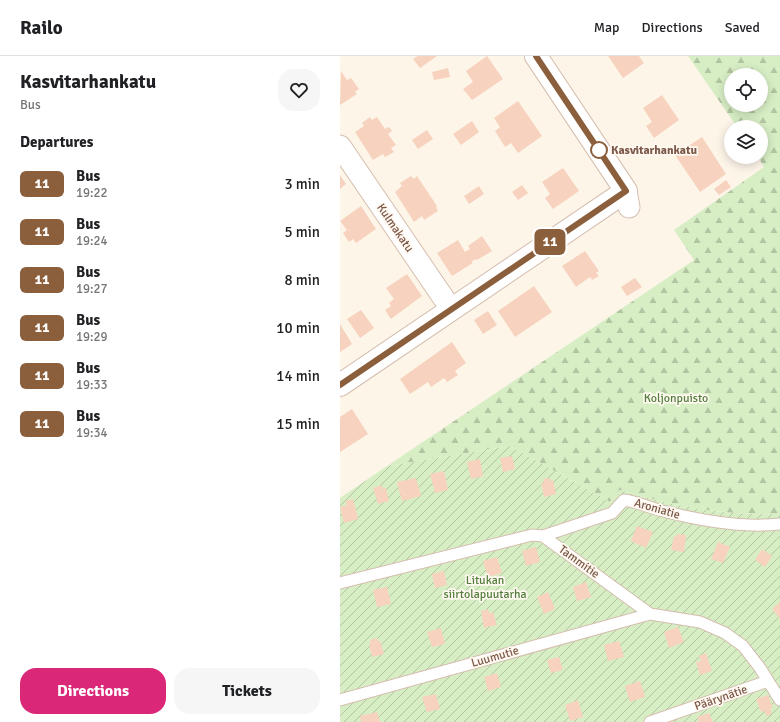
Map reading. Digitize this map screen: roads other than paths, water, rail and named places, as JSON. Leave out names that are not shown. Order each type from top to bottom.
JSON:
[{"type":"street","points":[[340,385],[451,309],[628,199],[536,56]]},
{"type":"street","name":"Kulmakatu","points":[[340,146],[451,309]]},
{"type":"lane","name":"Aroniatie","points":[[543,536],[612,513],[624,500],[676,515],[715,521],[768,526],[780,524]]},
{"type":"lane","points":[[340,583],[532,535],[543,536]]},
{"type":"lane","name":"Tammitie","points":[[543,536],[650,614],[700,622],[725,633],[742,646],[760,668],[780,700]]},
{"type":"lane","name":"Luumutie","points":[[340,700],[650,614]]},
{"type":"lane","name":"Päärynätie","points":[[650,722],[768,681]]},
{"type":"place","name":"Kasvitarhankatu","points":[[599,150]]},
{"type":"park label","name":"Koljonpuisto","points":[[676,398]]},
{"type":"park label","name":"Litukan siirtolapuutarha","points":[[485,587]]}]
